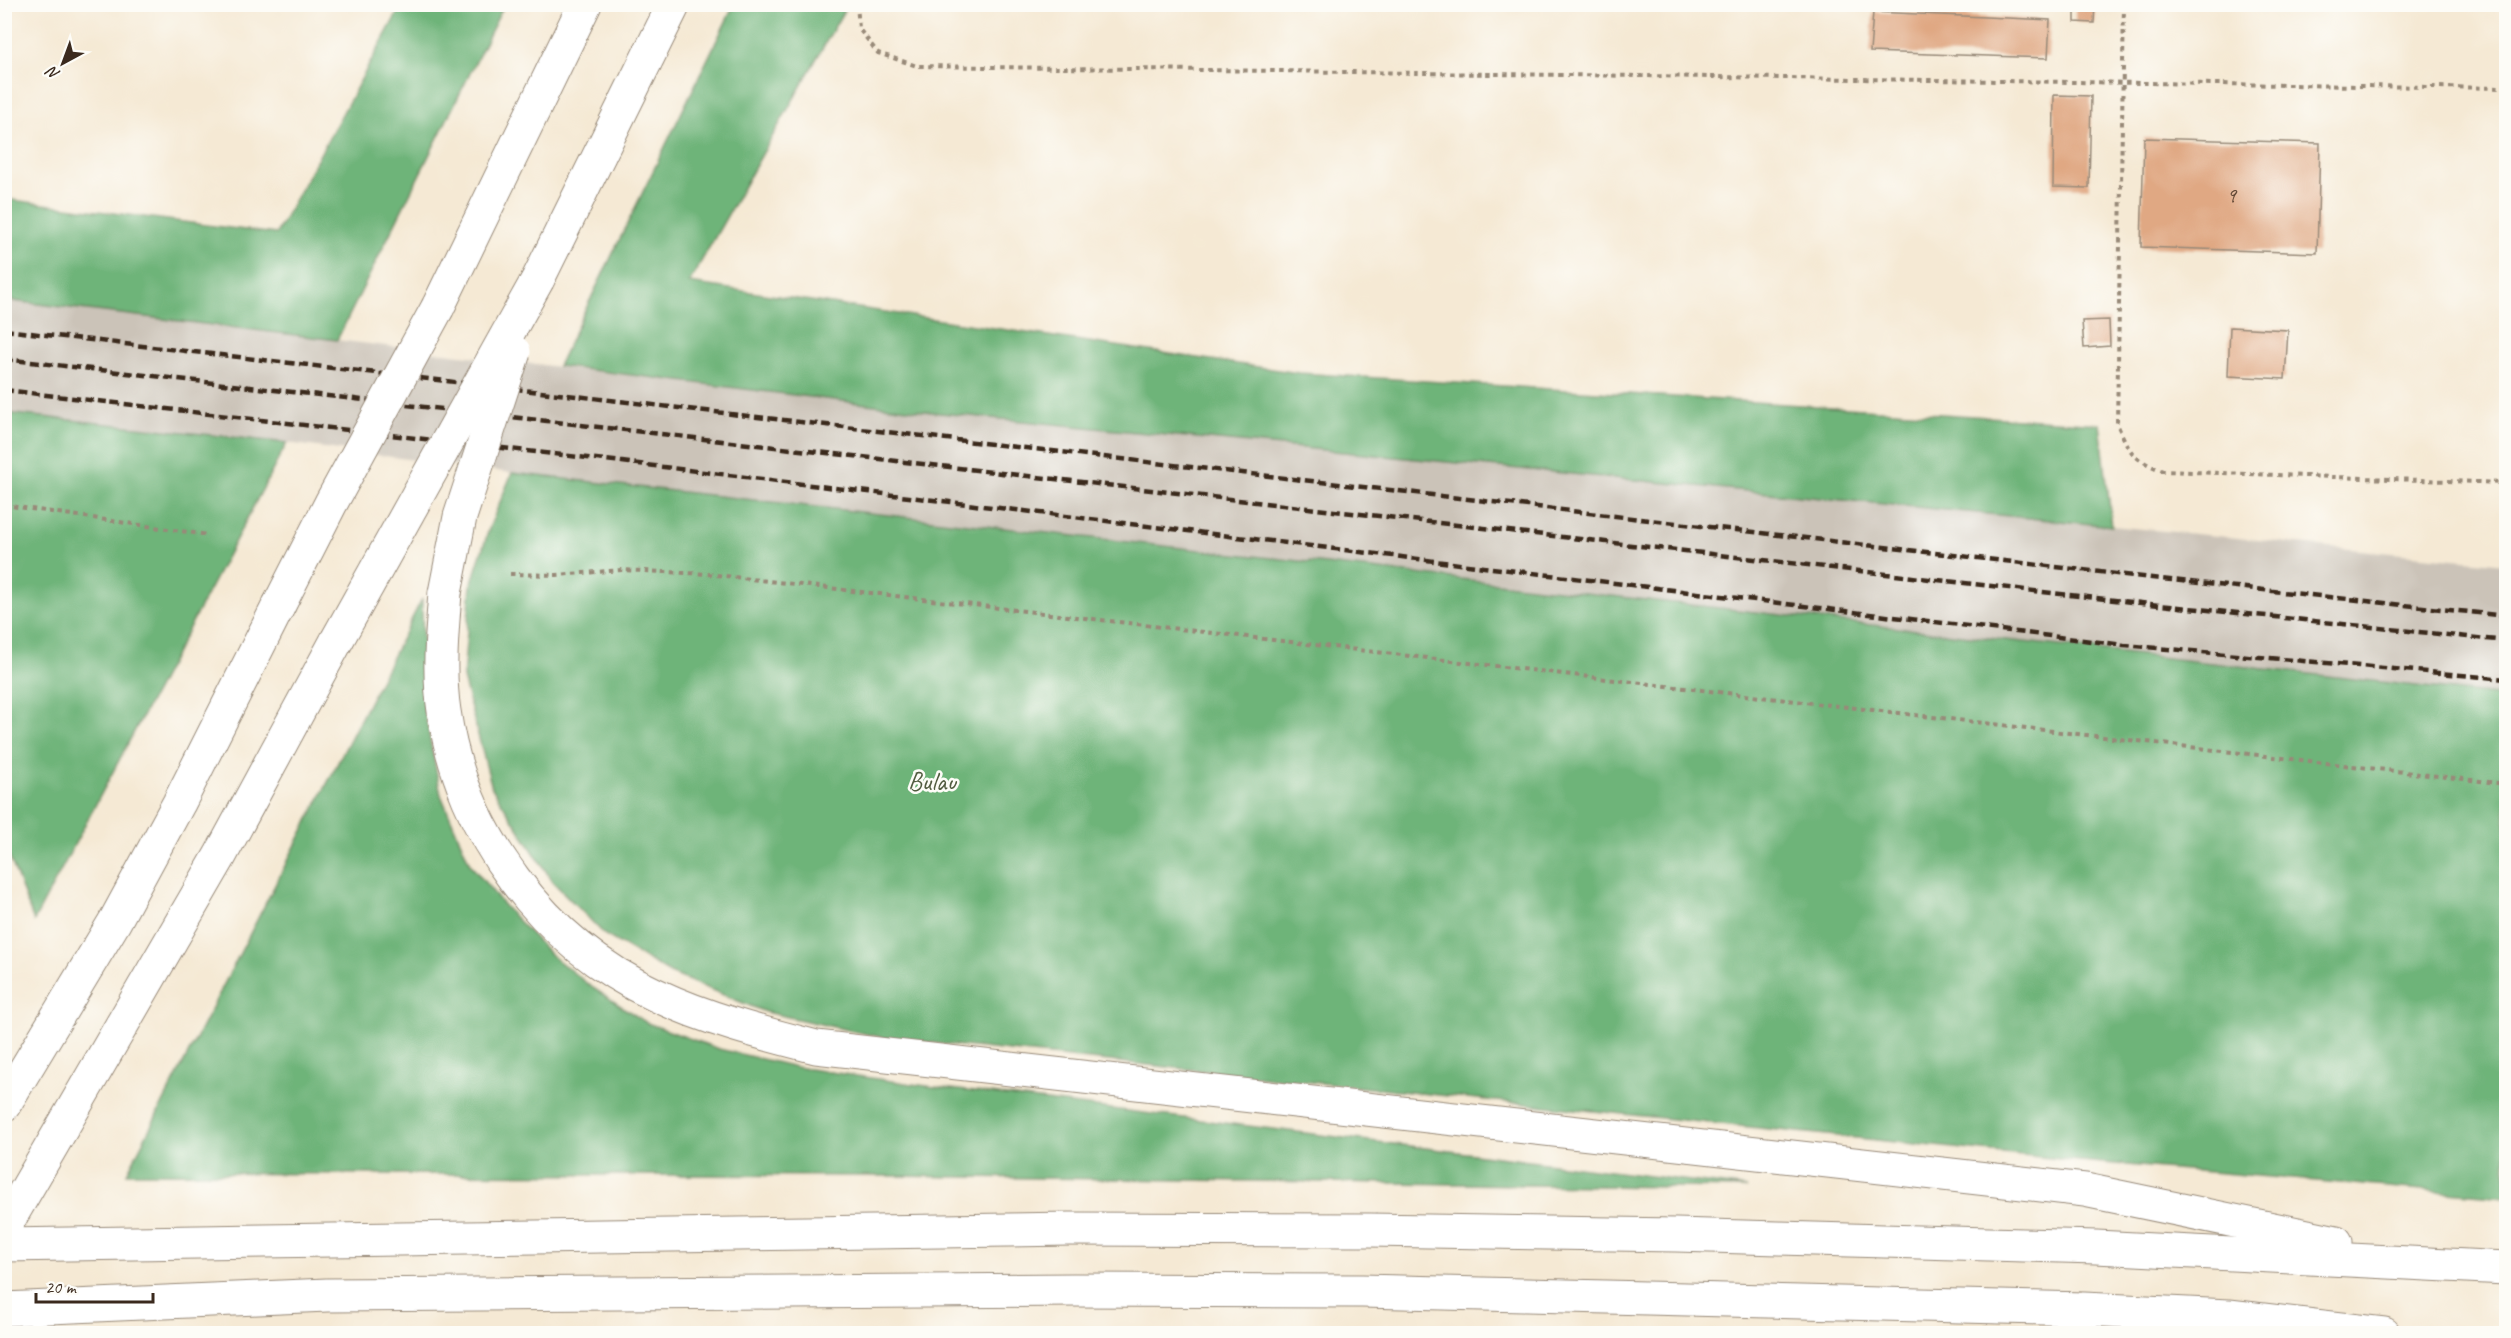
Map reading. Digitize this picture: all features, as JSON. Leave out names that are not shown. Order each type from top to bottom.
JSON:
[{"type":"highway","points":[[4,1105],[115,921],[179,803],[331,503],[438,307],[585,4]]},
{"type":"highway","points":[[4,1228],[220,856],[538,279],[674,4]]},
{"type":"highway","points":[[538,279],[460,517],[445,593],[440,646],[444,712],[451,751],[459,774],[487,839],[512,877],[537,908],[606,967],[654,995],[712,1019],[816,1047],[2085,1190],[2432,1263]]},
{"type":"highway","points":[[4,1245],[1069,1229],[1358,1230],[1676,1235],[2073,1247],[2506,1268]]},
{"type":"highway","points":[[4,1309],[327,1295],[1062,1290],[1351,1291],[2095,1310],[2229,1316],[2384,1334]]},
{"type":"path","points":[[857,4],[859,29],[878,53],[917,66],[2506,88]]},
{"type":"path","points":[[2124,4],[2117,424],[2127,446],[2139,462],[2163,471],[2506,483]]},
{"type":"path","points":[[4,505],[208,535]]},
{"type":"path","points":[[510,574],[557,575],[622,570],[708,574],[2506,784]]},
{"type":"shaded area","points":[[5,300],[940,413],[2506,564],[2506,696],[512,473],[287,443],[5,413]]},
{"type":"green space","points":[[402,5],[504,5],[337,340],[5,300],[5,199],[276,234]]},
{"type":"green space","points":[[734,5],[847,5],[689,283],[1299,373],[2100,424],[2112,526],[940,413],[558,366]]},
{"type":"green space","points":[[5,413],[287,443],[34,921],[5,845]]},
{"type":"green space","name":"Bulau","points":[[512,473],[2506,696],[2506,1197],[2079,1161],[885,1038],[765,1012],[670,973],[605,935],[553,882],[492,788],[463,678],[471,585],[490,526]]},
{"type":"green space","points":[[422,599],[424,709],[441,795],[470,864],[506,908],[551,955],[593,988],[647,1023],[719,1049],[796,1067],[919,1085],[1747,1188],[890,1176],[127,1173]]},
{"type":"building","points":[[2075,4],[2095,4],[2094,23],[2075,22]]},
{"type":"building","points":[[1873,12],[2050,20],[2048,58],[1870,52]]},
{"type":"building","points":[[2054,95],[2091,96],[2089,188],[2053,187]]},
{"type":"building","points":[[2144,138],[2320,143],[2317,253],[2141,247]]},
{"type":"building","points":[[2109,320],[2110,346],[2084,348],[2082,321]]},
{"type":"building","points":[[2230,327],[2288,330],[2285,379],[2228,376]]},
{"type":"railway","points":[[4,330],[2143,577],[2506,616]]},
{"type":"railway","points":[[4,359],[2131,602],[2506,641]]},
{"type":"railway","points":[[4,390],[622,462],[2124,645],[2506,679]]}]
